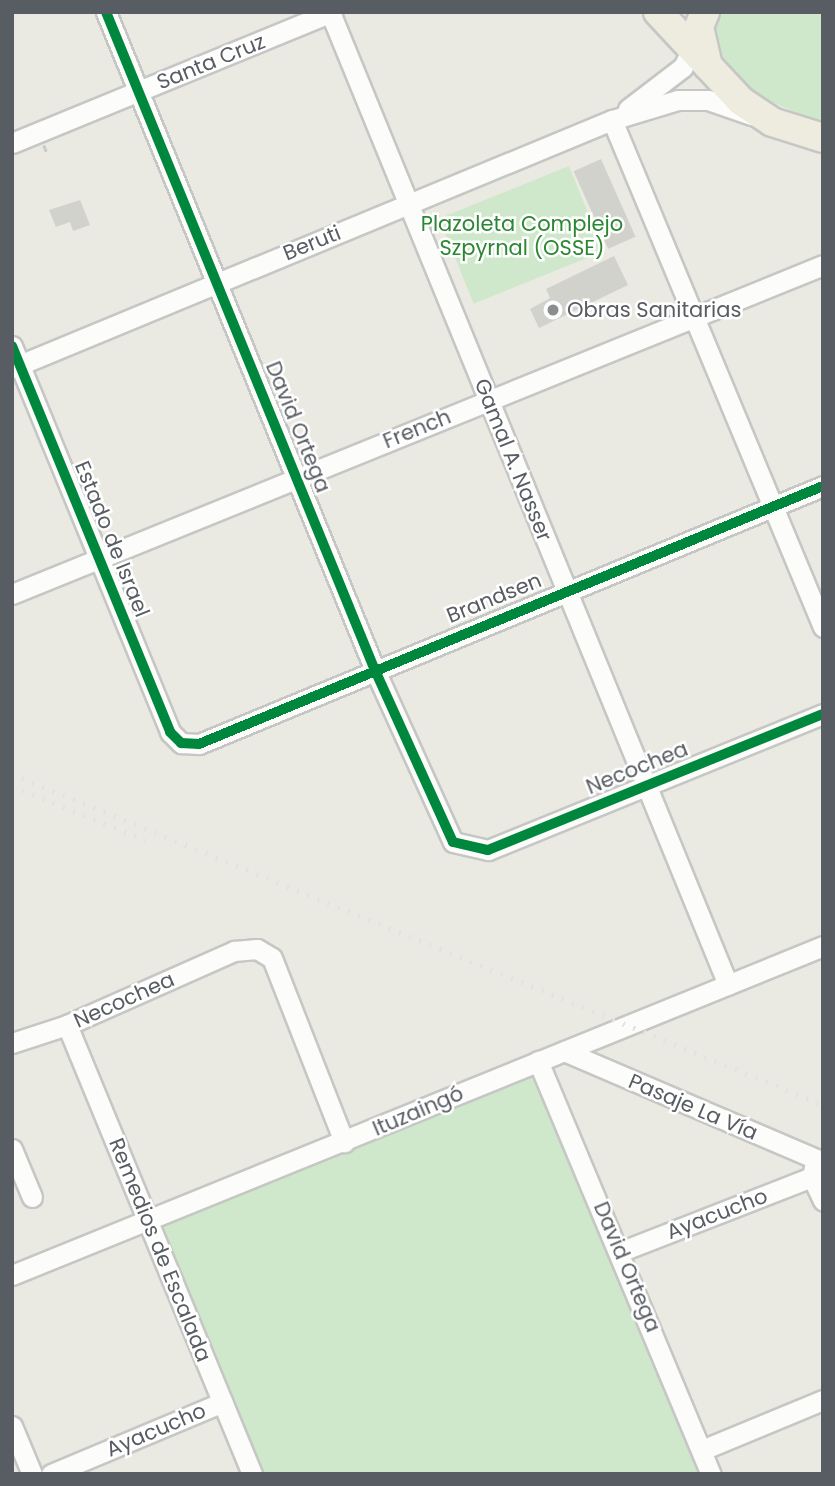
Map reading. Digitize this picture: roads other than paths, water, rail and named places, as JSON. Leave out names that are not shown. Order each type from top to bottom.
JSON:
[{"type":"highway","points":[[658,12],[702,40],[741,101],[772,122],[819,140]]},
{"type":"street","name":"David Ortega","points":[[106,12],[374,668],[444,830],[464,848]]},
{"type":"street","name":"Santa Cruz","points":[[12,143],[331,12]]},
{"type":"street","name":"Gamal A. Nasser","points":[[331,12],[728,985]]},
{"type":"street","name":"Beruti","points":[[612,120],[666,83],[702,40]]},
{"type":"street","name":"Beruti","points":[[16,367],[612,120],[678,100],[708,100],[772,122]]},
{"type":"street","points":[[612,120],[823,627]]},
{"type":"street","name":"French","points":[[12,594],[823,265]]},
{"type":"street","name":"Estado de Israel","points":[[12,346],[16,367],[99,558],[170,732],[181,743]]},
{"type":"street","name":"Brandsen","points":[[181,743],[199,744],[374,668],[823,486]]},
{"type":"street","name":"Necochea","points":[[464,848],[488,850],[823,714]]},
{"type":"street","name":"Ituzaingó","points":[[12,1275],[823,946]]},
{"type":"street","name":"Necochea","points":[[12,1043],[67,1025],[234,951],[257,949],[272,958],[344,1142]]},
{"type":"street","name":"Remedios de Escalada","points":[[67,1025],[252,1474]]},
{"type":"street","name":"Pasaje La Vía","points":[[564,1051],[817,1166]]},
{"type":"street","name":"David Ortega","points":[[538,1061],[622,1251],[711,1474]]},
{"type":"street","points":[[12,1149],[32,1197]]},
{"type":"street","points":[[817,1166],[823,1201]]},
{"type":"street","name":"Ayacucho","points":[[622,1251],[817,1166]]},
{"type":"street","points":[[702,1450],[823,1401]]},
{"type":"street","name":"Ayacucho","points":[[51,1474],[223,1402]]},
{"type":"street","points":[[12,1426],[32,1474]]},
{"type":"railway","points":[[12,774],[823,1105]]},
{"type":"railway","points":[[12,786],[145,840]]},
{"type":"place","name":"Obras Sanitarias","points":[[553,310]]},
{"type":"park label","name":"Plazoleta Complejo Szpyrnal (OSSE)","points":[[522,236]]}]
